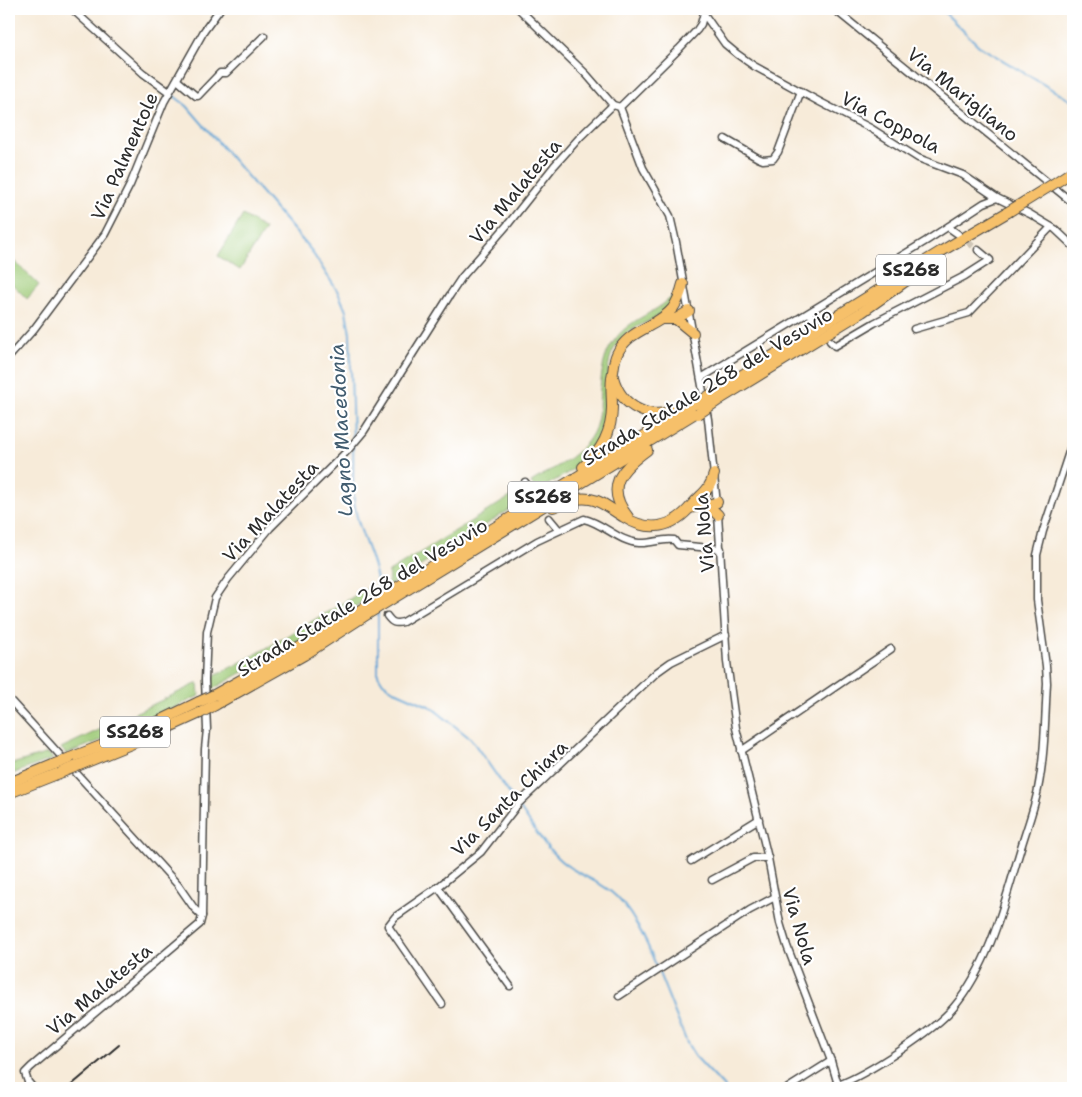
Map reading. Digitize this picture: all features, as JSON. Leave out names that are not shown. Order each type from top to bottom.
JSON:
[{"type":"highway","name":"Strada Statale 268 del Vesuvio","points":[[391,595],[478,546],[754,368],[940,252],[963,235],[1008,212],[1073,172]]},
{"type":"highway","name":"Strada Statale 268 del Vesuvio","points":[[718,392],[862,312],[963,235]]},
{"type":"highway","name":"SS268","points":[[532,504],[586,464],[601,448],[611,420],[610,378],[613,373],[616,354],[630,336],[662,319],[673,308],[684,284]]},
{"type":"highway","points":[[673,308],[681,307],[689,310]]},
{"type":"highway","points":[[689,310],[676,319],[693,332]]},
{"type":"highway","name":"SS268","points":[[662,319],[676,319]]},
{"type":"highway","name":"SS268","points":[[613,373],[619,392],[627,402],[641,411],[655,414],[696,407]]},
{"type":"highway","name":"SS268","points":[[632,522],[620,506],[617,496],[618,482],[622,473],[628,464],[696,407]]},
{"type":"highway","name":"Strada Statale 268 del Vesuvio","points":[[9,794],[59,768],[139,731],[200,708],[266,666],[369,609],[532,504],[696,407]]},
{"type":"highway","name":"SS268","points":[[478,546],[552,507],[580,498],[592,499],[603,504],[632,522],[648,527],[662,526],[670,523],[689,508],[711,486],[714,474]]},
{"type":"highway","points":[[702,495],[714,502],[718,515]]},
{"type":"highway","points":[[689,508],[714,502]]},
{"type":"highway","name":"Strada Statale 268 del Vesuvio","points":[[10,782],[59,768]]},
{"type":"street","points":[[72,9],[143,73],[169,92]]},
{"type":"street","name":"Via Palmentole","points":[[9,357],[34,329],[105,234],[130,185],[169,92],[204,31],[220,9]]},
{"type":"street","points":[[519,9],[616,106],[688,40],[697,30],[704,11]]},
{"type":"street","name":"Via Marigliano","points":[[834,9],[1073,203]]},
{"type":"street","name":"Via Coppola","points":[[704,11],[725,44],[737,54],[801,92],[872,129],[918,158],[963,174],[997,198],[1030,214],[1051,227],[1073,246]]},
{"type":"street","points":[[177,80],[198,96],[220,73],[226,72],[264,36]]},
{"type":"street","points":[[725,139],[758,158],[763,160],[773,159],[778,152],[801,92]]},
{"type":"street","name":"Via Nola","points":[[616,106],[643,168],[670,216],[708,419],[714,474],[714,502]]},
{"type":"street","name":"Via Malatesta","points":[[33,1088],[28,1082],[25,1073],[31,1067],[200,924],[202,916],[207,729],[205,680],[207,632],[215,598],[228,578],[270,528],[332,467],[364,431],[462,277],[509,224],[554,166],[581,136],[616,106]]},
{"type":"street","points":[[701,378],[809,313],[984,203],[997,198]]},
{"type":"street","points":[[948,227],[963,235]]},
{"type":"street","points":[[914,329],[969,313],[1051,227]]},
{"type":"street","points":[[830,341],[835,346],[874,323],[965,276],[990,260],[978,250]]},
{"type":"street","points":[[809,313],[816,322]]},
{"type":"street","points":[[838,1087],[905,1047],[949,1013],[973,978],[998,923],[1038,787],[1047,683],[1038,600],[1037,555],[1073,440]]},
{"type":"street","points":[[525,482],[533,493]]},
{"type":"street","name":"Via Nola","points":[[718,515],[729,680],[741,751],[759,819],[787,946],[831,1061],[838,1087]]},
{"type":"street","points":[[549,518],[559,530]]},
{"type":"street","points":[[387,616],[391,622],[397,624],[403,622],[559,530],[584,519],[592,521],[627,540],[639,543],[668,539],[674,540],[678,545],[721,550]]},
{"type":"street","name":"Via Santa Chiara","points":[[442,1004],[388,926],[395,917],[438,887],[481,852],[519,803],[657,672],[671,662],[726,635]]},
{"type":"street","points":[[741,751],[891,648]]},
{"type":"street","points":[[9,699],[178,885],[202,916]]},
{"type":"street","points":[[691,861],[759,819]]},
{"type":"street","points":[[712,880],[753,858],[768,858]]},
{"type":"street","points":[[438,887],[510,986]]},
{"type":"street","points":[[619,996],[750,910],[775,897]]},
{"type":"street","points":[[788,1088],[831,1061]]},
{"type":"green space","points":[[243,215],[265,229],[240,270],[218,256]]},
{"type":"green space","points":[[12,259],[39,285],[27,299],[9,281],[9,262]]},
{"type":"green space","points":[[676,291],[678,292],[665,311],[631,330],[619,341],[611,354],[608,371],[608,414],[605,430],[599,444],[580,464],[537,491],[531,482],[570,458],[587,442],[593,433],[599,414],[603,365],[612,344],[627,327],[661,305]]},
{"type":"green space","points":[[523,489],[529,497],[388,586],[389,572]]},
{"type":"green space","points":[[368,588],[369,598],[287,648],[207,692],[207,680],[258,653]]},
{"type":"green space","points":[[198,683],[199,696],[163,713],[127,726],[112,736],[66,754],[61,748]]},
{"type":"green space","points":[[48,753],[53,759],[9,775],[9,765]]},
{"type":"waterway","points":[[941,9],[979,46],[1073,102]]},
{"type":"waterway","name":"Lagno Macedonia","points":[[170,93],[187,106],[310,249],[338,292],[346,311],[350,334],[353,441]]},
{"type":"waterway","name":"Lagno Macedonia","points":[[353,446],[355,508],[376,575],[378,595]]},
{"type":"waterway","name":"Lagno Macedonia","points":[[378,612],[378,675],[383,683],[395,691],[431,707],[471,739],[516,803]]},
{"type":"waterway","name":"Lagno Macedonia","points":[[519,807],[544,842],[561,861],[610,891],[625,906],[638,926],[657,968]]},
{"type":"waterway","name":"Lagno Macedonia","points":[[659,973],[687,1043],[695,1056],[725,1088]]},
{"type":"tunnel","points":[[961,237],[978,250]]},
{"type":"railway","points":[[68,1088],[119,1045]]}]
